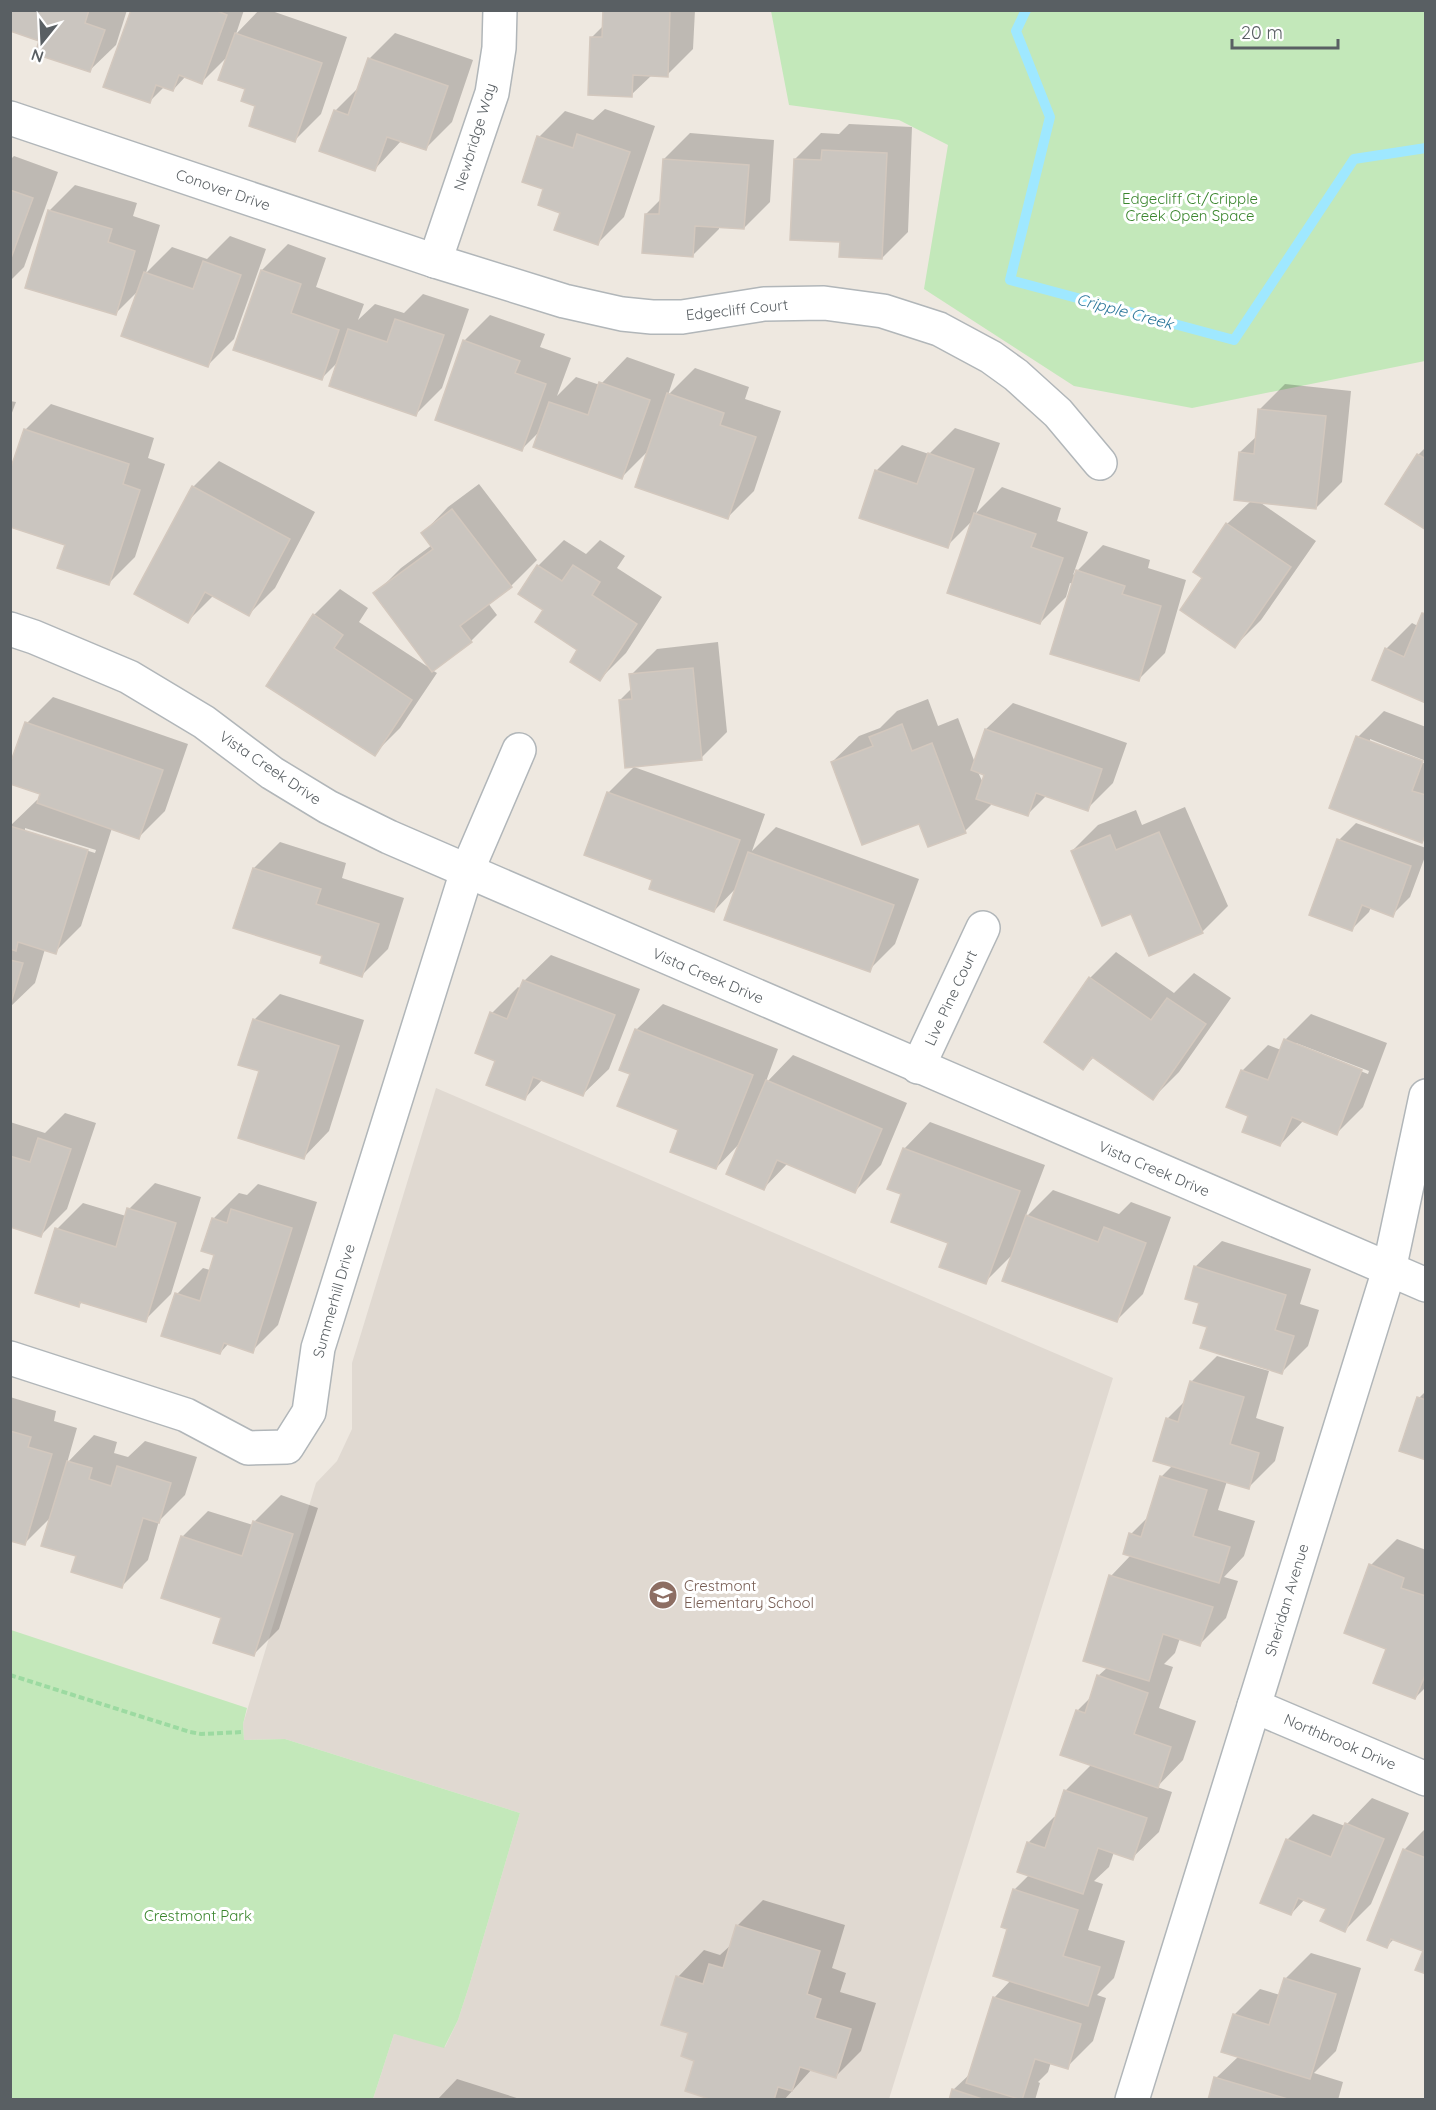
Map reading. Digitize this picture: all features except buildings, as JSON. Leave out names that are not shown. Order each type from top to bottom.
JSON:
[{"type":"street","name":"Newbridge Way","points":[[435,261],[492,93],[499,48],[500,10]]},
{"type":"street","name":"Conover Drive","points":[[10,118],[435,261]]},
{"type":"street","name":"Edgecliff Court","points":[[435,261],[564,301],[622,314],[682,317],[764,304],[824,303],[883,311],[939,329],[991,357],[1058,413],[1100,463]]},
{"type":"street","name":"Vista Creek Drive","points":[[10,629],[129,677],[204,723],[272,772],[328,807],[389,837],[1425,1285]]},
{"type":"street","points":[[467,871],[519,750]]},
{"type":"street","name":"Summerhill Drive","points":[[10,1358],[186,1415],[248,1448],[287,1448],[309,1412],[318,1348],[467,871]]},
{"type":"street","name":"Live Pine Court","points":[[918,1067],[983,928]]},
{"type":"street","name":"Sheridan Avenue","points":[[1132,2100],[1389,1270],[1425,1096]]},
{"type":"street","name":"Northbrook Drive","points":[[1254,1706],[1425,1779]]},
{"type":"path","points":[[10,1675],[190,1732],[201,1734],[243,1732]]},
{"type":"shaded area","name":"Crestmont Elementary School","points":[[436,1088],[1113,1378],[889,2099],[373,2099],[394,2034],[445,2047],[458,2020],[470,1983],[520,1813],[285,1739],[244,1740],[243,1724],[316,1483],[337,1461],[352,1429],[352,1363]]},
{"type":"green space","name":"Edgecliff Ct/Cripple Creek Open Space","points":[[771,11],[1425,11],[1425,361],[1192,408],[1074,386],[924,289],[948,145],[899,120],[789,105]]},
{"type":"green space","name":"Crestmont Park","points":[[11,1630],[247,1708],[243,1724],[244,1740],[285,1739],[520,1813],[470,1983],[458,2020],[444,2048],[394,2034],[373,2099],[11,2099]]},
{"type":"waterway","name":"Cripple Creek","points":[[1026,10],[1016,31],[1050,117],[1010,280],[1234,340],[1354,159],[1426,148]]},
{"type":"place","name":"Crestmont Elementary School","points":[[663,1595]]}]
